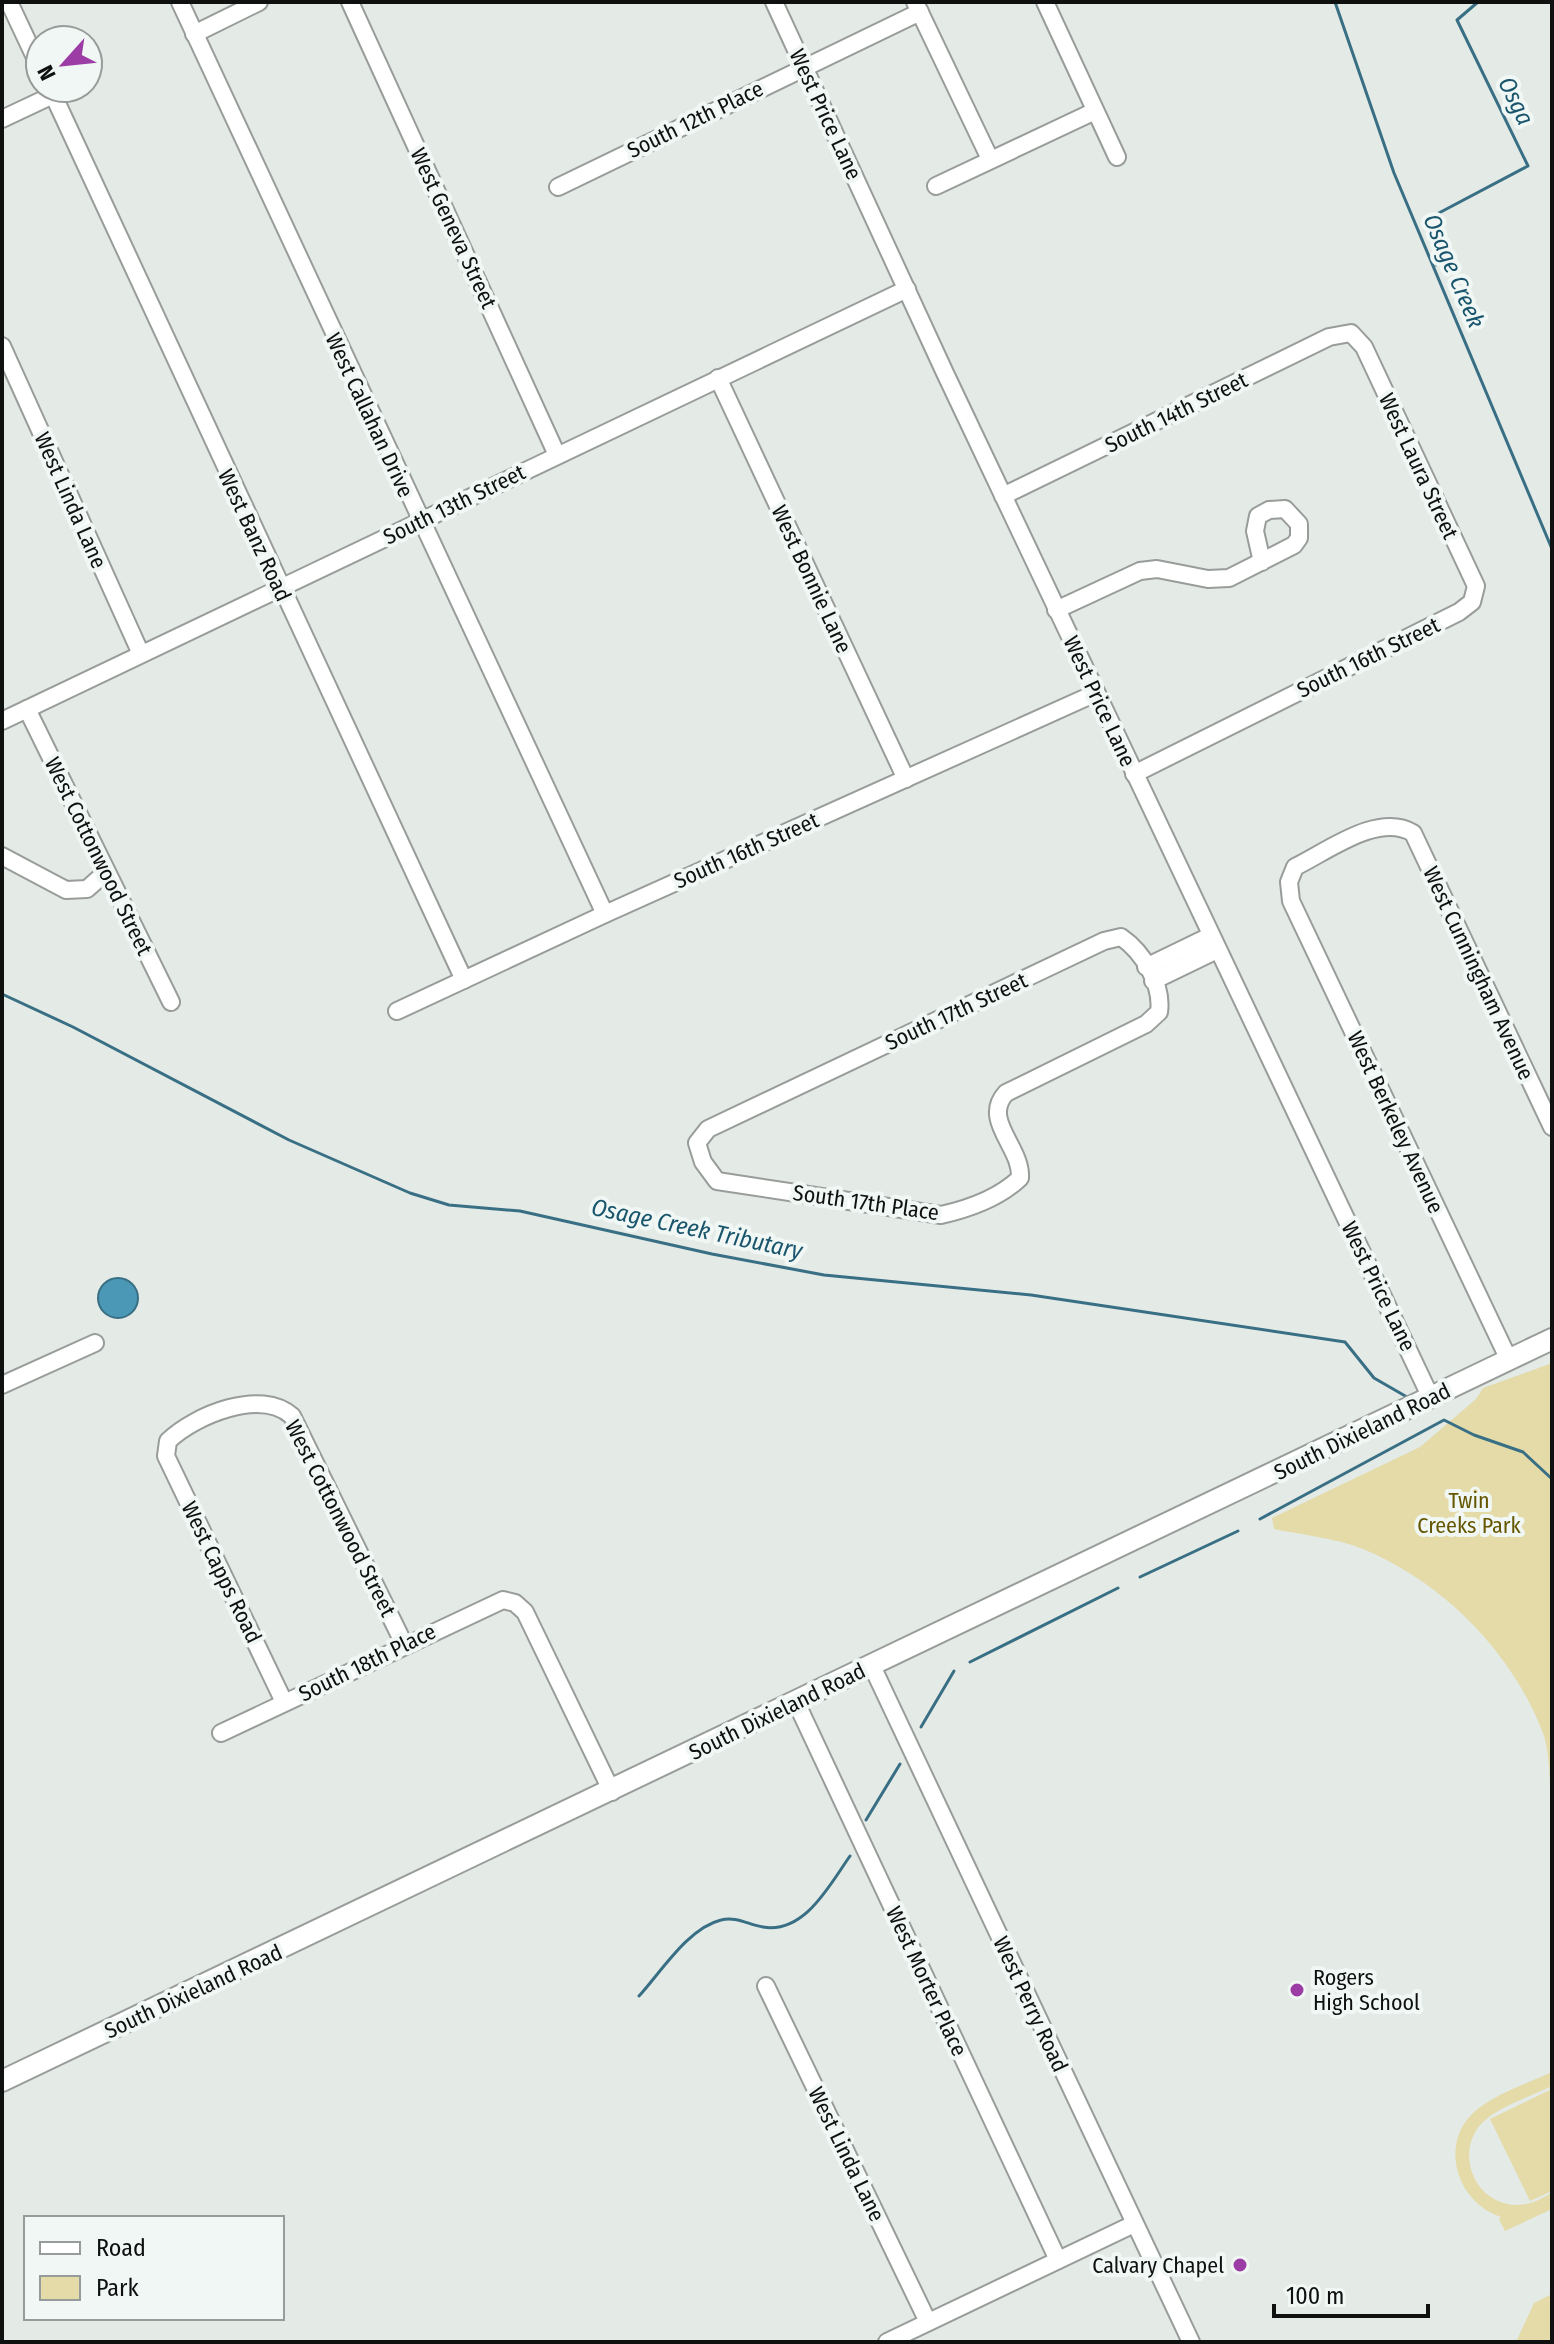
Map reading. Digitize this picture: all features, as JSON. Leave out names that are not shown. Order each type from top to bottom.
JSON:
[{"type":"main road","name":"South Dixieland Road","points":[[2,2081],[612,1792],[1552,1339]]},
{"type":"street","points":[[9,2],[24,34]]},
{"type":"street","name":"West Callahan Drive","points":[[180,2],[419,521],[605,914]]},
{"type":"street","points":[[194,34],[259,2]]},
{"type":"street","name":"West Geneva Street","points":[[350,2],[557,455]]},
{"type":"street","name":"West Price Lane","points":[[774,2],[1056,610],[1431,1398]]},
{"type":"street","points":[[1045,2],[1117,157]]},
{"type":"street","points":[[918,7],[990,159]]},
{"type":"street","name":"South 12th Place","points":[[558,187],[918,7]]},
{"type":"street","points":[[2,119],[29,104]]},
{"type":"street","name":"West Banz Road","points":[[57,104],[464,980]]},
{"type":"street","points":[[936,186],[1095,111]]},
{"type":"street","name":"South 13th Street","points":[[2,721],[907,289]]},
{"type":"street","name":"South 14th Street","points":[[1003,496],[1329,337],[1351,333]]},
{"type":"street","name":"West Laura Street","points":[[1351,333],[1364,347],[1476,586],[1472,602]]},
{"type":"street","name":"West Linda Lane","points":[[2,346],[141,654]]},
{"type":"street","name":"West Bonnie Lane","points":[[718,378],[906,779]]},
{"type":"street","points":[[1056,610],[1140,571],[1157,569],[1217,579],[1238,575],[1262,562]]},
{"type":"street","name":"South 16th Street","points":[[1134,774],[1459,612],[1472,602]]},
{"type":"street","name":"South 16th Street","points":[[397,1011],[1096,693]]},
{"type":"street","name":"West Cottonwood Street","points":[[27,709],[171,1002]]},
{"type":"street","name":"West Cunningham Avenue","points":[[1289,882],[1295,867],[1381,826],[1399,825],[1413,833],[1552,1127]]},
{"type":"street","points":[[2,856],[66,890],[87,889],[105,873]]},
{"type":"street","name":"West Berkeley Avenue","points":[[1289,882],[1291,901],[1509,1360]]},
{"type":"street","name":"South 17th Street","points":[[697,1143],[708,1129],[1104,941],[1121,937],[1137,948],[1150,974]]},
{"type":"street","points":[[1150,974],[1214,943]]},
{"type":"street","name":"South 17th Place","points":[[697,1143],[703,1162],[717,1181],[922,1213],[941,1215],[964,1210],[1010,1187],[1020,1178],[1021,1167],[996,1114],[997,1103],[1006,1093],[1146,1024],[1159,1012],[1161,998],[1150,974]]},
{"type":"street","points":[[2,1385],[95,1343]]},
{"type":"street","name":"West Capps Road","points":[[268,1404],[241,1404],[190,1427],[168,1441],[166,1456],[284,1702]]},
{"type":"street","name":"West Cottonwood Street","points":[[268,1404],[284,1409],[298,1424],[404,1644]]},
{"type":"street","name":"South 18th Place","points":[[221,1733],[494,1601],[515,1603],[525,1612],[612,1792]]},
{"type":"street","name":"West Perry Road","points":[[872,1666],[1191,2342]]},
{"type":"street","name":"West Morter Place","points":[[796,1702],[1058,2260]]},
{"type":"street","name":"West Linda Lane","points":[[766,1986],[928,2322]]},
{"type":"street","points":[[887,2342],[1134,2224]]},
{"type":"green space","name":"Twin Creeks Park","points":[[1552,1363],[1552,1812],[1549,1762],[1543,1733],[1513,1675],[1471,1623],[1421,1580],[1392,1563],[1342,1542],[1274,1529],[1272,1518],[1420,1447],[1476,1399],[1483,1388]]},
{"type":"green space","points":[[1552,2072],[1552,2086],[1496,2112],[1481,2124],[1473,2136],[1469,2150],[1470,2163],[1480,2188],[1490,2197],[1503,2203],[1522,2205],[1552,2193],[1552,2209],[1505,2231],[1499,2219],[1501,2217],[1472,2198],[1463,2184],[1455,2152],[1458,2136],[1466,2121],[1487,2102]]},
{"type":"green space","points":[[1552,2089],[1552,2191],[1530,2201],[1490,2119]]},
{"type":"green space","points":[[1552,2294],[1552,2342],[1516,2342],[1534,2303]]},
{"type":"water","points":[[118,1278],[132,1284],[138,1298],[132,1312],[118,1318],[104,1312],[98,1298],[104,1284]]},
{"type":"waterway","name":"Osage Creek","points":[[1335,2],[1394,173],[1552,549]]},
{"type":"waterway","name":"Osga","points":[[1436,265],[1437,214],[1528,166],[1457,20],[1478,2]]},
{"type":"waterway","name":"Osage Creek Tributary","points":[[2,994],[73,1027],[289,1140],[410,1193],[449,1205],[520,1211],[712,1254],[824,1275],[1031,1295],[1345,1342],[1374,1378],[1407,1397]]},
{"type":"waterway","points":[[1260,1519],[1444,1420],[1474,1435],[1523,1452],[1552,1479]]},
{"type":"waterway","points":[[1140,1577],[1238,1531]]},
{"type":"waterway","points":[[970,1662],[1118,1588]]},
{"type":"waterway","points":[[921,1727],[954,1671]]},
{"type":"waterway","points":[[866,1820],[900,1764]]},
{"type":"waterway","points":[[639,1996],[686,1941],[709,1925],[732,1919],[763,1927],[792,1923],[815,1905],[850,1856]]},
{"type":"place","name":"Rogers High School","points":[[1297,1990]]},
{"type":"place","name":"Calvary Chapel","points":[[1240,2265]]}]
